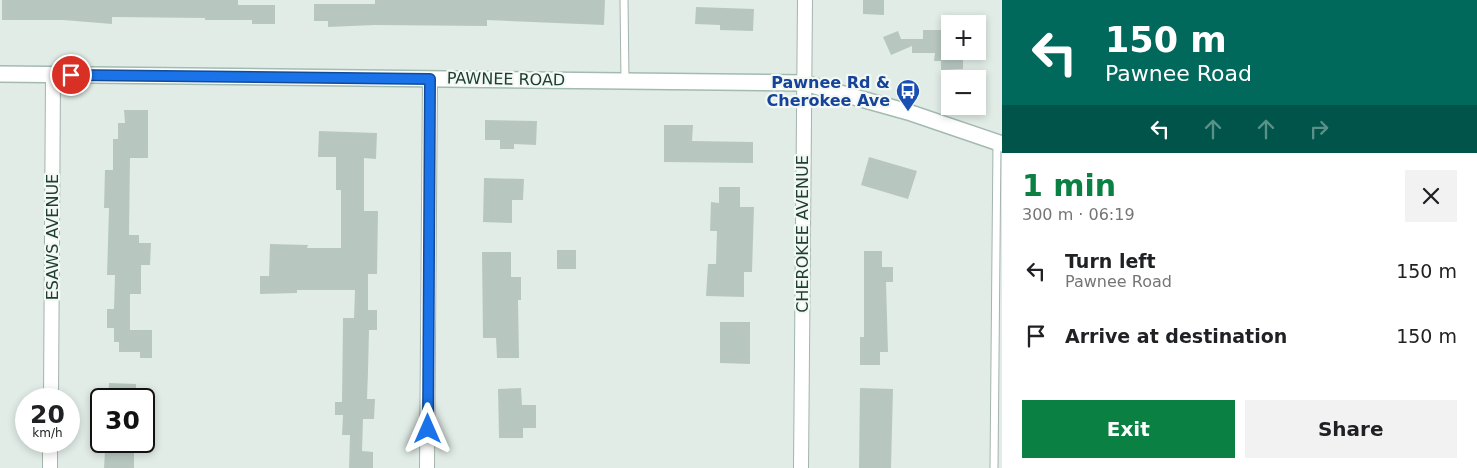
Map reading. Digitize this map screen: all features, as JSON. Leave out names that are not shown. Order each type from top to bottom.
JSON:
[{"type":"street","name":"CHEROKEE AVENUE","points":[[801,468],[805,0]]},
{"type":"street","name":"PAWNEE ROAD","points":[[0,74],[804,83],[908,112],[999,143]]},
{"type":"street","name":"ESAWS AVENUE","points":[[51,388],[53,75]]},
{"type":"street","points":[[427,468],[430,79]]},
{"type":"street","points":[[50,453],[50,468]]},
{"type":"lane","points":[[624,0],[624,80]]},
{"type":"lane","points":[[994,468],[999,143]]},
{"type":"building","points":[[2,0],[238,0],[238,5],[275,5],[275,24],[252,24],[252,20],[205,20],[205,18],[112,17],[112,24],[63,20],[2,20]]},
{"type":"building","points":[[375,0],[605,0],[604,25],[487,20],[487,26],[375,25],[328,27],[328,21],[314,21],[314,4],[375,4]]},
{"type":"building","points":[[863,0],[884,0],[884,15],[863,14]]},
{"type":"building","points":[[696,7],[754,9],[753,31],[720,30],[720,25],[695,24]]},
{"type":"building","points":[[923,30],[941,30],[941,60],[963,60],[963,69],[941,70],[941,61],[934,61],[935,53],[912,53],[912,46],[891,55],[883,37],[898,31],[901,39],[923,39]]},
{"type":"building","points":[[124,110],[148,110],[148,158],[130,158],[129,235],[139,235],[139,243],[151,243],[150,265],[141,265],[141,294],[130,294],[130,330],[152,330],[152,358],[140,358],[140,352],[119,352],[119,342],[114,342],[114,328],[107,328],[107,309],[114,309],[115,275],[107,275],[109,208],[104,208],[105,170],[113,170],[113,139],[118,139],[118,123],[125,123]]},
{"type":"building","points":[[485,120],[537,121],[536,145],[514,144],[514,149],[500,149],[500,140],[485,140]]},
{"type":"building","points":[[664,125],[693,125],[692,141],[753,142],[753,163],[664,162]]},
{"type":"building","points":[[319,131],[377,133],[376,159],[364,158],[364,211],[378,211],[377,274],[368,274],[368,310],[377,310],[377,330],[369,330],[367,399],[375,399],[374,419],[363,419],[362,451],[373,452],[373,468],[349,468],[350,435],[342,435],[343,415],[335,415],[335,402],[342,402],[343,318],[354,318],[355,290],[297,290],[297,293],[260,294],[260,276],[269,276],[270,244],[308,245],[307,248],[341,248],[341,190],[336,190],[336,157],[318,157]]},
{"type":"building","points":[[869,157],[917,171],[908,199],[861,185]]},
{"type":"building","points":[[484,178],[524,179],[523,200],[512,200],[512,223],[483,222]]},
{"type":"building","points":[[719,187],[740,187],[740,207],[754,207],[752,272],[744,272],[744,297],[706,296],[708,264],[716,264],[717,231],[710,231],[711,202],[719,203]]},
{"type":"building","points":[[557,250],[576,250],[576,269],[557,269]]},
{"type":"building","points":[[864,251],[882,251],[882,267],[893,267],[893,282],[886,282],[888,352],[880,352],[880,365],[860,365],[860,337],[864,337]]},
{"type":"building","points":[[482,252],[511,252],[511,277],[521,277],[521,300],[518,300],[519,358],[497,358],[496,338],[483,338]]},
{"type":"building","points":[[720,322],[750,322],[750,364],[720,363]]},
{"type":"building","points":[[109,383],[136,384],[136,388],[109,388]]},
{"type":"building","points":[[521,388],[522,405],[536,405],[536,428],[523,428],[523,438],[499,438],[498,389]]},
{"type":"building","points":[[860,388],[893,389],[891,468],[859,468]]},
{"type":"building","points":[[105,453],[134,453],[134,468],[104,468]]},
{"type":"place","name":"Pawnee Rd & Cherokee Ave","points":[[908,112]]},
{"type":"route","points":[[71,75],[430,79],[428,429]]}]
